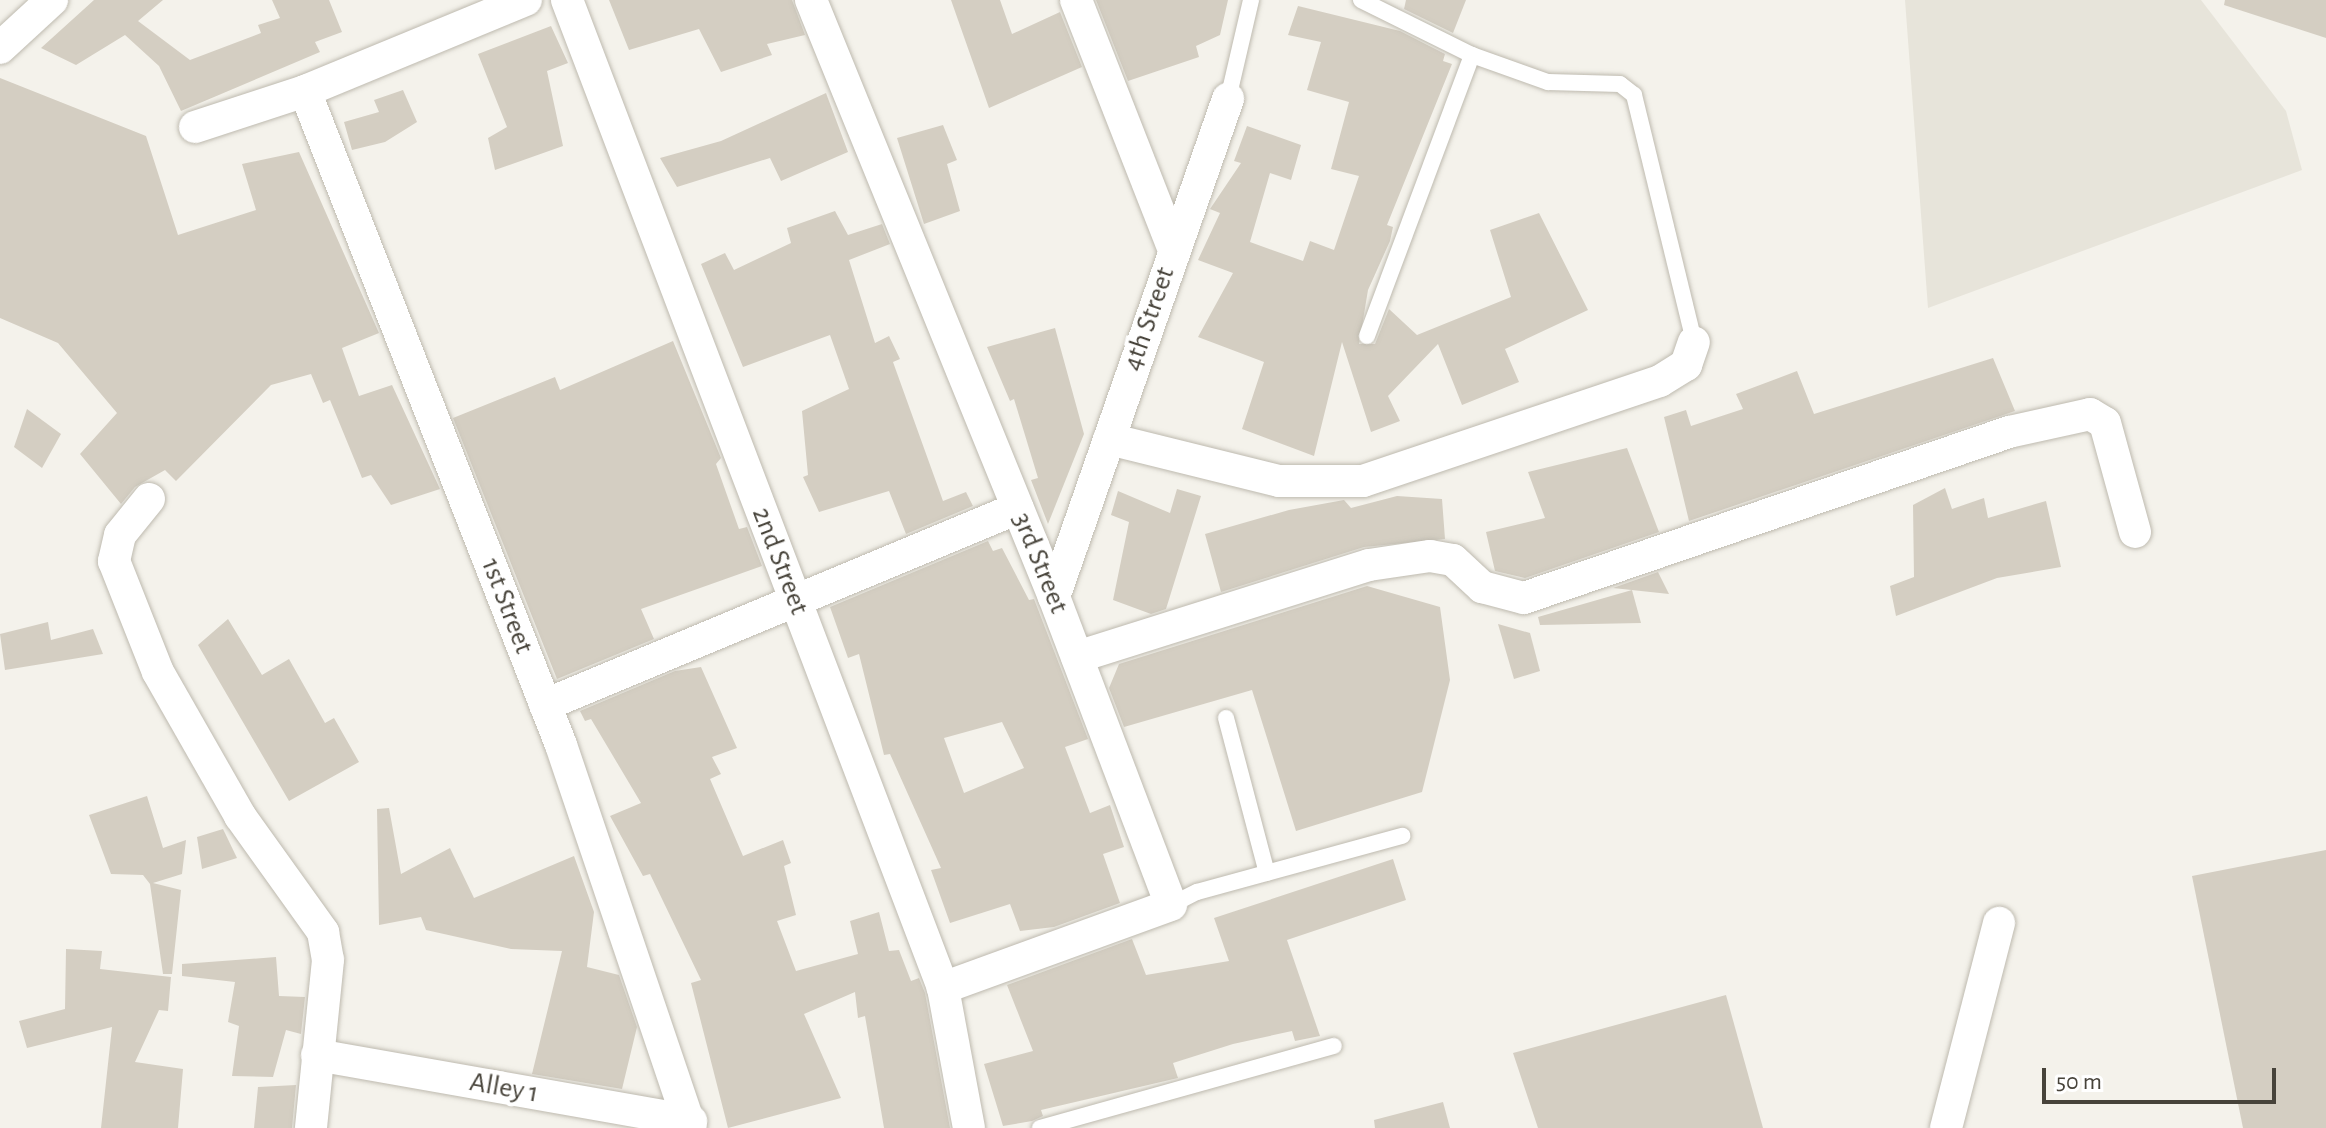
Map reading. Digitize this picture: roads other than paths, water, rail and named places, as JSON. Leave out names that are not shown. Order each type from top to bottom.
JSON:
[{"type":"street","points":[[0,48],[52,0]]},
{"type":"street","points":[[195,127],[305,91],[526,0]]},
{"type":"street","name":"2nd Street","points":[[567,0],[943,988],[969,1128]]},
{"type":"street","name":"3rd Street","points":[[811,0],[1054,597],[1171,905]]},
{"type":"street","name":"4th Street","points":[[1054,597],[1173,247],[1076,0]]},
{"type":"street","name":"1st Street","points":[[305,91],[545,705],[691,1125]]},
{"type":"street","points":[[1173,247],[1228,99]]},
{"type":"street","points":[[1109,439],[1279,481],[1363,481],[1660,381],[1686,365],[1694,342]]},
{"type":"street","points":[[1077,657],[1369,565],[1430,556],[1453,560],[1482,587],[1524,598],[2009,432],[2090,414],[2105,423],[2135,532]]},
{"type":"street","points":[[149,499],[120,535],[114,561],[165,685],[240,816],[323,932],[328,960],[311,1128]]},
{"type":"street","points":[[545,705],[1018,508]]},
{"type":"street","points":[[943,988],[1171,905]]},
{"type":"street","points":[[1946,1128],[1999,923]]},
{"type":"street","name":"Alley 1","points":[[317,1055],[691,1125]]},
{"type":"lane","points":[[1228,99],[1251,0]]},
{"type":"lane","points":[[1361,0],[1472,55],[1548,82],[1620,84],[1634,95],[1694,342]]},
{"type":"lane","points":[[1367,336],[1472,55]]},
{"type":"lane","points":[[1226,718],[1267,873]]},
{"type":"lane","points":[[1171,905],[1267,873],[1402,836]]},
{"type":"lane","points":[[1040,1128],[1334,1046]]}]
